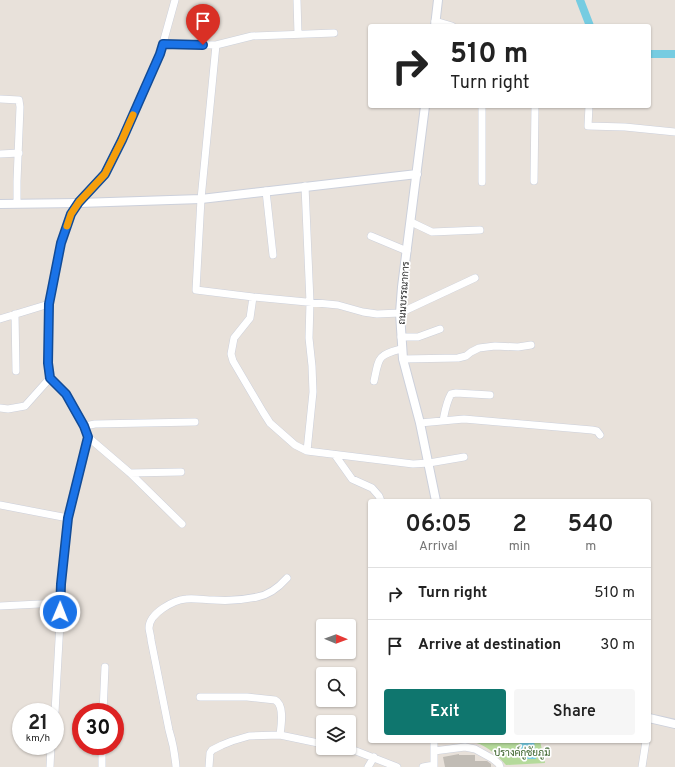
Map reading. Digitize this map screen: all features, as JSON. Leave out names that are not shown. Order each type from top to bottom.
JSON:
[{"type":"street","points":[[175,0],[160,54],[122,140],[105,174],[79,202],[71,214],[61,243],[49,304],[48,363],[50,378],[66,394],[84,426],[88,437],[130,473],[182,524]]},
{"type":"street","points":[[298,0],[298,34]]},
{"type":"street","points":[[435,23],[438,0]]},
{"type":"street","points":[[163,44],[216,45],[252,36],[334,33]]},
{"type":"street","points":[[216,45],[201,199],[196,290],[338,305],[362,312],[377,314],[400,314],[475,278]]},
{"type":"street","points":[[0,99],[19,100],[17,203]]},
{"type":"street","name":"ถนนบรรณาการ","points":[[425,108],[402,287],[400,314],[403,359],[420,424],[436,499]]},
{"type":"street","points":[[482,108],[482,182]]},
{"type":"street","points":[[534,181],[535,108]]},
{"type":"street","points":[[589,108],[588,126],[625,127],[675,132]]},
{"type":"street","points":[[0,154],[19,152]]},
{"type":"street","points":[[0,204],[201,199],[417,174]]},
{"type":"street","points":[[305,186],[310,302],[309,338],[313,392],[307,451]]},
{"type":"street","points":[[266,191],[273,255]]},
{"type":"street","points":[[411,222],[432,232],[480,230]]},
{"type":"street","points":[[371,236],[407,251]]},
{"type":"street","points":[[253,297],[250,318],[234,338],[231,354],[233,361],[270,423],[295,445],[307,451],[413,464],[464,457]]},
{"type":"street","points":[[0,319],[49,304]]},
{"type":"street","points":[[15,314],[16,371]]},
{"type":"street","points":[[401,337],[418,337],[440,329]]},
{"type":"street","points":[[403,359],[458,358],[466,356],[479,348],[495,346],[518,347],[531,344]]},
{"type":"street","points":[[374,381],[378,364],[382,356],[389,352],[402,349]]},
{"type":"street","points":[[0,408],[8,409],[25,406],[50,378]]},
{"type":"street","points":[[443,421],[445,410],[451,394],[490,395]]},
{"type":"street","points":[[420,424],[464,419],[592,430],[597,431],[600,435]]},
{"type":"street","points":[[84,426],[95,424],[195,422]]},
{"type":"street","points":[[56,703],[60,622],[59,603],[68,518],[88,437]]},
{"type":"street","points":[[335,455],[352,479],[372,488],[380,499]]},
{"type":"street","points":[[130,473],[180,472]]},
{"type":"street","points":[[0,505],[68,518]]},
{"type":"street","points":[[176,767],[175,751],[169,730],[149,627],[150,623],[159,611],[172,603],[185,599],[241,600],[258,597],[270,593],[287,578]]},
{"type":"street","points":[[0,606],[59,603]]},
{"type":"street","points":[[103,703],[105,667]]},
{"type":"street","points":[[200,697],[247,697],[275,700],[280,704],[282,716],[280,735]]},
{"type":"street","points":[[651,720],[675,724]]},
{"type":"street","points":[[209,767],[210,753],[212,750],[222,745],[250,736],[280,735],[316,743]]},
{"type":"street","points":[[423,767],[434,766],[434,743]]},
{"type":"street","points":[[642,767],[646,743]]},
{"type":"street","points":[[434,750],[465,747],[475,749],[493,759],[499,764],[500,767]]},
{"type":"street","points":[[356,751],[397,767]]},
{"type":"street","points":[[50,767],[51,755]]},
{"type":"street","points":[[102,755],[102,767]]},
{"type":"street","points":[[368,767],[374,757]]},
{"type":"green space","name":"ปรางค์กู่ชัยภูมิ","points":[[478,743],[540,743],[545,763],[506,765]]},
{"type":"water","points":[[520,743],[534,743],[536,759],[521,759]]},
{"type":"building","points":[[459,754],[475,755],[475,761],[487,761],[491,764],[491,767],[445,767],[443,757]]},
{"type":"waterway","points":[[580,0],[589,24]]},
{"type":"waterway","points":[[651,54],[675,54]]},
{"type":"slow traffic","points":[[67,226],[71,214],[79,202],[105,174],[133,115]]},
{"type":"route","points":[[60,612],[59,603],[68,518],[88,437],[84,426],[66,394],[50,378],[48,363],[49,304],[61,243],[71,214],[79,202],[105,174],[122,140],[163,44],[203,45]]}]
